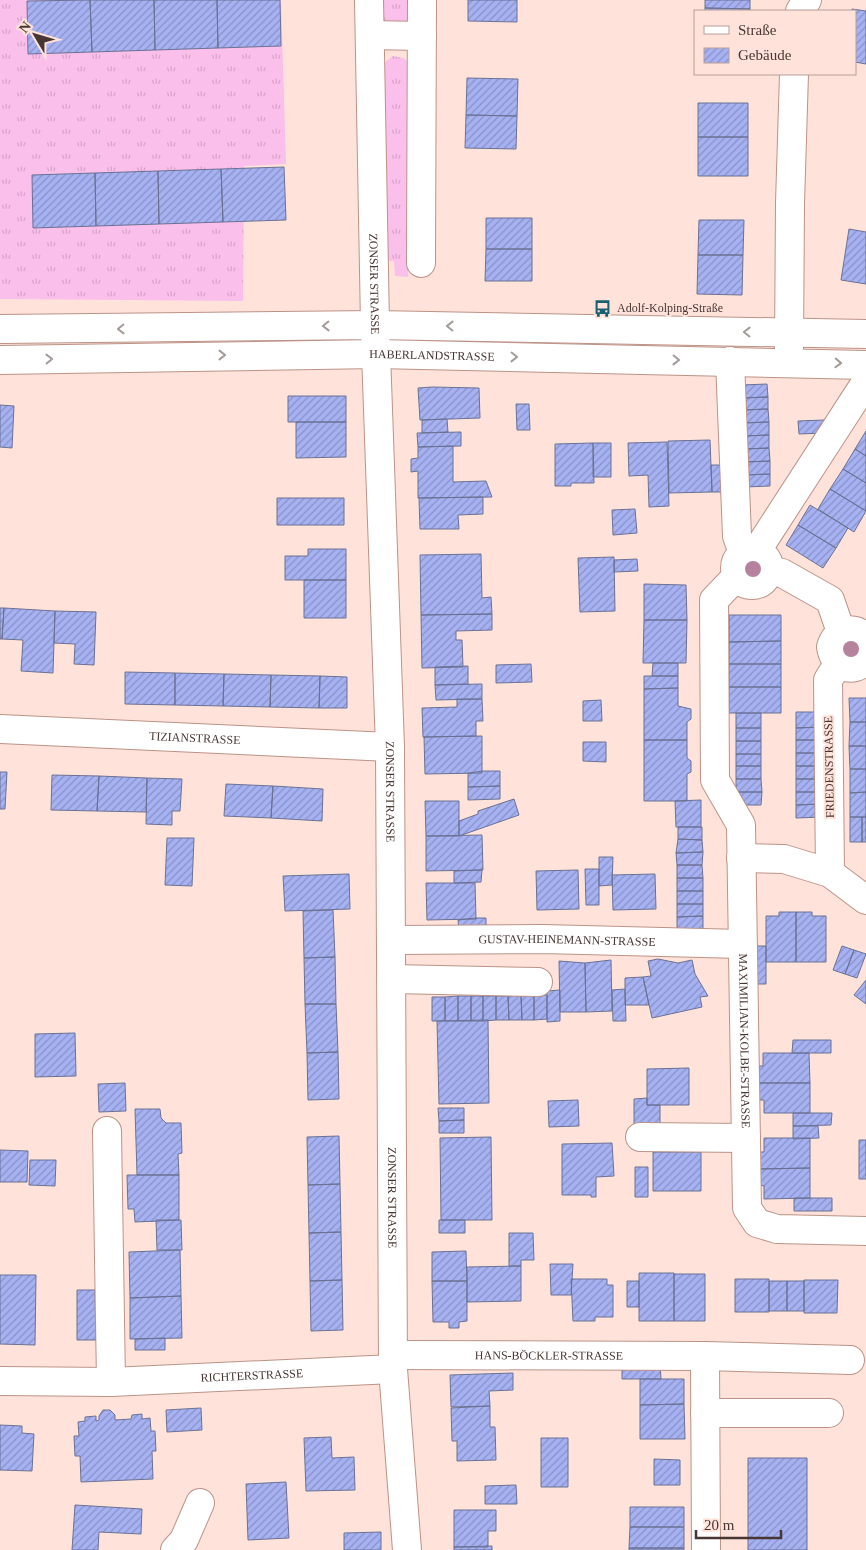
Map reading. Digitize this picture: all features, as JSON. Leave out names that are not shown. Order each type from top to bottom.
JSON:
[{"type":"street","name":"ZONSER STRASSE","points":[[369,0],[375,325],[390,747],[393,1362],[407,1550]]},
{"type":"street","points":[[421,263],[422,0]]},
{"type":"street","points":[[370,35],[422,36]]},
{"type":"street","points":[[789,362],[790,203],[794,75]]},
{"type":"street","points":[[0,330],[375,325],[866,334]]},
{"type":"street","name":"HABERLANDSTRASSE","points":[[0,360],[377,354],[866,364]]},
{"type":"street","points":[[730,361],[737,536],[751,563],[782,573],[830,600],[859,634],[832,641],[831,647],[834,660],[838,664],[844,667],[856,668],[866,660]]},
{"type":"street","points":[[751,563],[866,382]]},
{"type":"street","name":"MAXIMILIAN-KOLBE-STRASSE","points":[[751,563],[714,600],[715,780],[741,825],[747,1208],[757,1223],[777,1228],[866,1231]]},
{"type":"street","name":"FRIEDENSTRASSE","points":[[830,873],[828,680],[838,664]]},
{"type":"street","name":"TIZIANSTRASSE","points":[[0,729],[390,747]]},
{"type":"street","points":[[741,858],[784,859],[830,873],[866,900]]},
{"type":"street","name":"GUSTAV-HEINEMANN-STRASSE","points":[[392,940],[544,939],[742,944]]},
{"type":"street","points":[[392,979],[538,982]]},
{"type":"street","points":[[107,1131],[111,1382]]},
{"type":"street","name":"MAXIMILIAN-KOLBE-STRASSE","points":[[640,1136],[746,1138]]},
{"type":"street","points":[[705,1356],[706,1550]]},
{"type":"street","name":"HANS-BÖCKLER-STRASSE","points":[[393,1362],[705,1356],[850,1360]]},
{"type":"street","name":"RICHTERSTRASSE","points":[[0,1381],[111,1382],[393,1362]]},
{"type":"street","points":[[705,1413],[829,1413]]},
{"type":"street","points":[[176,1550],[184,1540],[200,1504]]},
{"type":"green space","points":[[0,0],[281,0],[286,164],[244,166],[243,301],[0,299]]},
{"type":"green space","points":[[378,0],[411,0],[411,20],[401,28],[385,28],[379,16]]},
{"type":"green space","points":[[393,56],[404,58],[411,65],[408,277],[395,276],[394,261],[388,261],[382,73],[385,62]]},
{"type":"building","points":[[90,0],[154,0],[155,50],[92,52]]},
{"type":"building","points":[[90,0],[92,52],[28,54],[27,1]]},
{"type":"building","points":[[154,0],[217,0],[218,48],[155,50]]},
{"type":"building","points":[[217,0],[280,0],[281,46],[218,48]]},
{"type":"building","points":[[468,0],[517,0],[517,22],[468,21]]},
{"type":"building","points":[[705,0],[750,0],[750,9],[705,8]]},
{"type":"building","points":[[705,8],[750,9],[750,10],[705,10]]},
{"type":"building","points":[[852,9],[866,11],[866,64],[856,62],[856,10]]},
{"type":"building","points":[[467,78],[518,79],[517,116],[466,115]]},
{"type":"building","points":[[698,103],[748,103],[748,137],[698,137]]},
{"type":"building","points":[[466,115],[517,116],[516,149],[465,148]]},
{"type":"building","points":[[698,137],[748,137],[748,176],[698,176]]},
{"type":"building","points":[[284,167],[286,220],[223,222],[221,169]]},
{"type":"building","points":[[221,169],[223,222],[159,224],[158,171]]},
{"type":"building","points":[[158,171],[159,224],[96,226],[95,173]]},
{"type":"building","points":[[95,173],[96,226],[33,228],[32,175]]},
{"type":"building","points":[[486,218],[532,218],[532,249],[486,249]]},
{"type":"building","points":[[699,220],[744,220],[743,255],[698,255]]},
{"type":"building","points":[[849,229],[866,232],[866,284],[841,280]]},
{"type":"building","points":[[486,249],[532,249],[532,281],[485,281]]},
{"type":"building","points":[[698,255],[743,255],[742,295],[697,294]]},
{"type":"building","points":[[767,384],[768,397],[742,398],[742,385]]},
{"type":"building","points":[[418,388],[479,388],[480,418],[420,420]]},
{"type":"building","points":[[288,396],[346,396],[346,422],[288,422]]},
{"type":"building","points":[[768,397],[768,409],[743,410],[742,398]]},
{"type":"building","points":[[516,404],[529,404],[530,430],[517,430]]},
{"type":"building","points":[[0,405],[14,406],[12,448],[0,447]]},
{"type":"building","points":[[768,409],[769,422],[743,423],[743,410]]},
{"type":"building","points":[[447,419],[448,432],[422,433],[422,420]]},
{"type":"building","points":[[824,420],[824,433],[799,434],[798,421]]},
{"type":"building","points":[[296,422],[346,422],[346,457],[296,458]]},
{"type":"building","points":[[769,422],[769,435],[743,436],[743,423]]},
{"type":"building","points":[[866,431],[866,456],[855,449]]},
{"type":"building","points":[[461,432],[461,446],[418,447],[417,433]]},
{"type":"building","points":[[769,435],[769,448],[744,449],[743,436]]},
{"type":"building","points":[[710,440],[712,492],[669,493],[668,441]]},
{"type":"building","points":[[667,442],[669,506],[649,507],[648,475],[629,476],[628,443]]},
{"type":"building","points":[[593,443],[594,483],[571,483],[571,486],[555,486],[555,444]]},
{"type":"building","points":[[593,443],[611,443],[611,477],[593,477]]},
{"type":"building","points":[[453,446],[453,482],[486,481],[492,497],[418,498],[418,471],[411,472],[411,459],[418,458],[418,447]]},
{"type":"building","points":[[769,448],[770,461],[744,462],[744,449]]},
{"type":"building","points":[[855,449],[866,456],[866,483],[843,469]]},
{"type":"building","points":[[770,461],[770,474],[744,475],[744,462]]},
{"type":"building","points":[[711,465],[724,465],[725,492],[712,492]]},
{"type":"building","points":[[843,469],[866,483],[866,511],[830,489]]},
{"type":"building","points":[[770,474],[770,486],[745,487],[744,475]]},
{"type":"building","points":[[830,489],[866,511],[854,532],[818,509]]},
{"type":"building","points":[[483,497],[483,514],[458,515],[459,529],[420,529],[419,498]]},
{"type":"building","points":[[277,498],[344,498],[344,525],[277,525]]},
{"type":"building","points":[[810,505],[848,528],[836,548],[798,525]]},
{"type":"building","points":[[635,509],[637,533],[613,535],[612,510]]},
{"type":"building","points":[[798,525],[836,548],[823,568],[786,545]]},
{"type":"building","points":[[308,549],[346,549],[346,580],[285,580],[285,556],[308,556]]},
{"type":"building","points":[[481,554],[482,598],[491,597],[492,614],[421,615],[420,555]]},
{"type":"building","points":[[614,557],[615,611],[580,612],[578,558]]},
{"type":"building","points":[[637,559],[638,571],[614,572],[614,560]]},
{"type":"building","points":[[304,580],[346,580],[346,618],[304,618]]},
{"type":"building","points":[[644,584],[686,585],[687,620],[644,620]]},
{"type":"building","points":[[0,608],[4,608],[2,639],[0,639]]},
{"type":"building","points":[[4,608],[55,611],[53,673],[21,671],[23,640],[2,639]]},
{"type":"building","points":[[55,611],[96,612],[94,665],[74,664],[75,644],[54,643]]},
{"type":"building","points":[[492,614],[492,630],[456,631],[456,640],[462,640],[463,667],[422,668],[421,615]]},
{"type":"building","points":[[729,615],[781,615],[781,641],[729,642]]},
{"type":"building","points":[[644,620],[687,620],[686,663],[643,663]]},
{"type":"building","points":[[781,641],[781,664],[729,664],[729,642]]},
{"type":"building","points":[[653,663],[678,663],[678,676],[652,676]]},
{"type":"building","points":[[531,664],[532,682],[496,683],[496,665]]},
{"type":"building","points":[[729,664],[781,664],[781,687],[729,687]]},
{"type":"building","points":[[468,666],[468,684],[435,685],[435,667]]},
{"type":"building","points":[[125,672],[175,673],[175,705],[125,704]]},
{"type":"building","points":[[175,673],[224,674],[223,706],[175,705]]},
{"type":"building","points":[[224,674],[271,675],[270,707],[223,706]]},
{"type":"building","points":[[271,675],[320,676],[319,708],[270,707]]},
{"type":"building","points":[[320,676],[347,677],[347,708],[319,708]]},
{"type":"building","points":[[644,676],[678,676],[678,688],[644,689]]},
{"type":"building","points":[[482,684],[482,699],[436,700],[435,685]]},
{"type":"building","points":[[729,687],[781,687],[781,713],[729,713]]},
{"type":"building","points":[[678,688],[678,706],[691,709],[691,719],[687,722],[687,740],[644,740],[644,689]]},
{"type":"building","points":[[849,698],[866,698],[866,722],[850,722]]},
{"type":"building","points":[[457,699],[482,699],[483,721],[476,721],[476,736],[423,737],[422,708],[457,707]]},
{"type":"building","points":[[601,700],[602,721],[583,721],[583,701]]},
{"type":"building","points":[[796,712],[821,712],[822,727],[796,728]]},
{"type":"building","points":[[736,713],[761,713],[761,728],[736,728]]},
{"type":"building","points":[[850,722],[866,722],[866,746],[849,746]]},
{"type":"building","points":[[822,727],[822,740],[796,740],[796,728]]},
{"type":"building","points":[[736,728],[761,728],[761,741],[736,741]]},
{"type":"building","points":[[482,736],[482,773],[425,774],[424,737]]},
{"type":"building","points":[[644,740],[687,740],[687,758],[691,761],[691,772],[687,774],[687,801],[644,801]]},
{"type":"building","points":[[796,740],[822,740],[822,753],[796,753]]},
{"type":"building","points":[[736,741],[761,741],[761,754],[736,754]]},
{"type":"building","points":[[583,742],[606,742],[606,762],[583,761]]},
{"type":"building","points":[[849,746],[866,746],[866,769],[850,769]]},
{"type":"building","points":[[796,753],[822,753],[822,766],[796,766]]},
{"type":"building","points":[[736,754],[761,754],[761,766],[736,766]]},
{"type":"building","points":[[736,766],[761,766],[761,779],[736,779]]},
{"type":"building","points":[[796,766],[822,766],[822,779],[796,779]]},
{"type":"building","points":[[850,769],[866,769],[866,792],[850,793]]},
{"type":"building","points":[[500,771],[500,786],[468,787],[468,773]]},
{"type":"building","points":[[0,772],[7,772],[5,809],[0,809]]},
{"type":"building","points":[[52,775],[99,776],[97,811],[51,810]]},
{"type":"building","points":[[99,776],[147,778],[146,812],[97,811]]},
{"type":"building","points":[[147,778],[182,779],[180,811],[172,811],[172,825],[146,824]]},
{"type":"building","points":[[736,779],[761,779],[762,792],[736,792]]},
{"type":"building","points":[[796,779],[822,779],[822,792],[796,792]]},
{"type":"building","points":[[226,784],[273,786],[271,818],[224,816]]},
{"type":"building","points":[[273,786],[323,789],[322,821],[271,818]]},
{"type":"building","points":[[500,786],[500,799],[468,800],[468,787]]},
{"type":"building","points":[[736,792],[762,792],[761,805],[736,805]]},
{"type":"building","points":[[796,792],[822,792],[822,804],[796,805]]},
{"type":"building","points":[[866,792],[866,817],[850,817],[850,793]]},
{"type":"building","points":[[514,799],[519,815],[459,836],[459,821],[478,814],[478,811]]},
{"type":"building","points":[[701,800],[701,827],[676,827],[675,801]]},
{"type":"building","points":[[425,801],[459,801],[459,836],[426,836]]},
{"type":"building","points":[[822,804],[822,817],[796,818],[796,805]]},
{"type":"building","points":[[850,817],[862,817],[862,842],[850,842]]},
{"type":"building","points":[[862,817],[866,817],[866,842],[862,842]]},
{"type":"building","points":[[678,827],[702,827],[702,840],[678,839]]},
{"type":"building","points":[[482,835],[483,870],[426,871],[426,836]]},
{"type":"building","points":[[167,838],[194,838],[192,886],[165,885]]},
{"type":"building","points":[[678,839],[702,840],[703,852],[676,853]]},
{"type":"building","points":[[703,852],[702,865],[677,865],[676,853]]},
{"type":"building","points":[[599,857],[613,857],[612,885],[599,886]]},
{"type":"building","points":[[677,865],[702,865],[703,878],[677,878]]},
{"type":"building","points":[[585,869],[599,869],[599,905],[586,905]]},
{"type":"building","points":[[482,870],[481,882],[454,883],[454,871]]},
{"type":"building","points":[[578,870],[579,909],[537,910],[536,871]]},
{"type":"building","points":[[349,874],[350,909],[285,911],[283,876]]},
{"type":"building","points":[[655,874],[656,909],[613,910],[612,875]]},
{"type":"building","points":[[677,878],[703,878],[703,891],[677,891]]},
{"type":"building","points":[[426,883],[475,883],[476,919],[427,920]]},
{"type":"building","points":[[677,891],[703,891],[703,904],[677,904]]},
{"type":"building","points":[[677,904],[703,904],[703,916],[677,917]]},
{"type":"building","points":[[333,910],[335,957],[304,958],[303,911]]},
{"type":"building","points":[[779,912],[796,912],[796,962],[766,962],[766,916],[779,916]]},
{"type":"building","points":[[796,912],[812,912],[812,916],[826,916],[826,962],[796,962]]},
{"type":"building","points":[[703,916],[703,929],[677,930],[677,917]]},
{"type":"building","points":[[486,918],[486,932],[459,932],[458,920]]},
{"type":"building","points":[[753,946],[766,946],[766,984],[753,984]]},
{"type":"building","points":[[842,946],[854,950],[845,974],[833,970]]},
{"type":"building","points":[[854,950],[866,954],[857,978],[845,974]]},
{"type":"building","points":[[335,957],[336,1004],[305,1004],[304,958]]},
{"type":"building","points":[[658,959],[678,963],[692,960],[695,974],[708,996],[700,997],[702,1007],[652,1018],[643,977],[651,976],[648,961]]},
{"type":"building","points":[[611,960],[612,1011],[586,1012],[585,963]]},
{"type":"building","points":[[559,961],[585,963],[586,1012],[560,1012]]},
{"type":"building","points":[[643,977],[649,1005],[625,1005],[625,978]]},
{"type":"building","points":[[866,980],[866,1004],[854,995]]},
{"type":"building","points":[[625,989],[626,1021],[613,1021],[612,990]]},
{"type":"building","points":[[560,990],[560,1021],[547,1022],[547,991]]},
{"type":"building","points":[[521,995],[522,1020],[509,1020],[508,996]]},
{"type":"building","points":[[521,995],[534,995],[534,1020],[522,1020]]},
{"type":"building","points":[[534,995],[547,995],[547,1019],[534,1020]]},
{"type":"building","points":[[458,996],[458,1021],[445,1021],[445,997]]},
{"type":"building","points":[[458,996],[471,996],[471,1021],[458,1021]]},
{"type":"building","points":[[471,996],[483,996],[483,1021],[471,1021]]},
{"type":"building","points":[[483,996],[496,996],[496,1020],[483,1021]]},
{"type":"building","points":[[496,996],[508,996],[509,1020],[496,1020]]},
{"type":"building","points":[[432,997],[445,997],[445,1021],[432,1021]]},
{"type":"building","points":[[305,1004],[336,1004],[338,1052],[307,1053]]},
{"type":"building","points":[[488,1020],[489,1103],[439,1104],[437,1021]]},
{"type":"building","points":[[75,1033],[76,1076],[35,1077],[35,1034]]},
{"type":"building","points":[[793,1040],[831,1040],[831,1053],[792,1053]]},
{"type":"building","points":[[338,1052],[339,1099],[308,1100],[307,1053]]},
{"type":"building","points":[[763,1053],[809,1053],[810,1083],[759,1083],[759,1066],[763,1066]]},
{"type":"building","points":[[689,1068],[689,1105],[647,1105],[647,1069]]},
{"type":"building","points":[[125,1083],[126,1111],[99,1112],[98,1084]]},
{"type":"building","points":[[759,1083],[810,1083],[810,1113],[764,1113],[764,1100],[759,1100]]},
{"type":"building","points":[[647,1098],[647,1105],[660,1105],[660,1124],[634,1125],[634,1099]]},
{"type":"building","points":[[578,1100],[579,1126],[549,1127],[548,1101]]},
{"type":"building","points":[[438,1108],[464,1108],[464,1120],[439,1121]]},
{"type":"building","points":[[135,1109],[160,1109],[161,1118],[166,1123],[181,1123],[182,1153],[178,1154],[179,1175],[137,1175]]},
{"type":"building","points":[[793,1113],[832,1113],[831,1125],[793,1126]]},
{"type":"building","points":[[464,1120],[464,1133],[439,1133],[439,1121]]},
{"type":"building","points":[[793,1126],[818,1126],[819,1138],[793,1139]]},
{"type":"building","points":[[339,1136],[340,1184],[308,1185],[307,1137]]},
{"type":"building","points":[[491,1137],[492,1220],[441,1220],[440,1138]]},
{"type":"building","points":[[764,1138],[810,1138],[810,1168],[760,1169],[760,1152],[764,1152]]},
{"type":"building","points":[[859,1140],[866,1140],[866,1179],[859,1179]]},
{"type":"building","points":[[612,1143],[614,1176],[596,1177],[596,1197],[591,1197],[591,1195],[562,1195],[562,1144]]},
{"type":"building","points":[[0,1150],[28,1151],[27,1182],[0,1182]]},
{"type":"building","points":[[653,1152],[701,1152],[701,1191],[653,1191]]},
{"type":"building","points":[[30,1160],[56,1160],[55,1186],[29,1185]]},
{"type":"building","points":[[635,1167],[648,1167],[648,1197],[635,1197]]},
{"type":"building","points":[[810,1168],[810,1198],[764,1199],[764,1186],[760,1185],[760,1169]]},
{"type":"building","points":[[127,1175],[179,1175],[179,1220],[135,1222],[134,1209],[128,1209]]},
{"type":"building","points":[[340,1184],[341,1232],[309,1233],[308,1185]]},
{"type":"building","points":[[794,1198],[832,1198],[832,1211],[794,1211]]},
{"type":"building","points":[[156,1220],[181,1220],[182,1250],[157,1250]]},
{"type":"building","points":[[439,1220],[465,1220],[465,1233],[439,1233]]},
{"type":"building","points":[[341,1232],[342,1280],[310,1281],[309,1233]]},
{"type":"building","points":[[509,1233],[533,1233],[534,1260],[521,1260],[521,1266],[509,1266]]},
{"type":"building","points":[[180,1250],[181,1296],[130,1298],[129,1252]]},
{"type":"building","points":[[466,1251],[467,1281],[432,1281],[432,1252]]},
{"type":"building","points":[[550,1264],[573,1264],[571,1295],[551,1295]]},
{"type":"building","points":[[521,1266],[521,1301],[467,1302],[467,1267]]},
{"type":"building","points":[[639,1273],[674,1273],[674,1321],[639,1321]]},
{"type":"building","points":[[674,1274],[705,1274],[705,1321],[674,1321]]},
{"type":"building","points":[[0,1275],[36,1275],[35,1345],[0,1344]]},
{"type":"building","points":[[571,1279],[607,1279],[607,1285],[613,1285],[613,1317],[595,1317],[595,1321],[573,1321]]},
{"type":"building","points":[[735,1279],[769,1279],[769,1312],[735,1312]]},
{"type":"building","points":[[342,1280],[343,1330],[311,1331],[310,1281]]},
{"type":"building","points":[[804,1280],[838,1280],[837,1313],[804,1313]]},
{"type":"building","points":[[432,1281],[467,1281],[467,1321],[459,1322],[459,1328],[449,1328],[449,1322],[433,1322]]},
{"type":"building","points":[[627,1281],[639,1281],[639,1307],[627,1307]]},
{"type":"building","points":[[769,1281],[787,1281],[787,1311],[769,1311]]},
{"type":"building","points":[[787,1281],[804,1281],[804,1311],[787,1311]]},
{"type":"building","points":[[77,1290],[95,1290],[96,1340],[77,1340]]},
{"type":"building","points":[[181,1296],[182,1338],[130,1339],[130,1298]]},
{"type":"building","points":[[165,1338],[165,1350],[135,1350],[135,1339]]},
{"type":"building","points":[[660,1364],[661,1379],[622,1379],[622,1365]]},
{"type":"building","points":[[513,1373],[513,1390],[489,1391],[490,1406],[451,1407],[450,1375]]},
{"type":"building","points":[[640,1379],[684,1379],[684,1404],[640,1405]]},
{"type":"building","points":[[684,1404],[685,1439],[640,1439],[640,1405]]},
{"type":"building","points":[[490,1406],[490,1427],[495,1427],[496,1460],[457,1461],[457,1441],[452,1441],[451,1408]]},
{"type":"building","points":[[201,1408],[202,1430],[167,1432],[166,1410]]},
{"type":"building","points":[[103,1410],[110,1410],[115,1415],[115,1420],[131,1419],[132,1415],[142,1414],[142,1419],[150,1418],[151,1431],[155,1431],[156,1451],[152,1451],[153,1479],[81,1482],[80,1456],[75,1456],[74,1436],[79,1436],[78,1422],[85,1421],[85,1417],[96,1416],[96,1421],[99,1420]]},
{"type":"building","points":[[0,1425],[22,1426],[22,1433],[34,1434],[32,1471],[0,1470]]},
{"type":"building","points":[[331,1437],[332,1458],[354,1457],[355,1490],[306,1491],[304,1438]]},
{"type":"building","points":[[541,1438],[568,1438],[568,1487],[541,1487]]},
{"type":"building","points":[[748,1458],[807,1458],[807,1550],[748,1550]]},
{"type":"building","points":[[654,1459],[680,1460],[680,1485],[654,1485]]},
{"type":"building","points":[[286,1482],[289,1538],[248,1540],[246,1484]]},
{"type":"building","points":[[516,1485],[517,1504],[485,1504],[485,1486]]},
{"type":"building","points":[[75,1505],[142,1509],[141,1534],[99,1532],[98,1550],[72,1550]]},
{"type":"building","points":[[630,1507],[684,1507],[684,1527],[630,1527]]},
{"type":"building","points":[[454,1510],[496,1510],[496,1531],[488,1531],[488,1547],[454,1547]]},
{"type":"building","points":[[630,1527],[684,1527],[684,1548],[629,1548]]},
{"type":"building","points":[[381,1532],[381,1550],[344,1550],[344,1533]]},
{"type":"building","points":[[492,1546],[492,1550],[454,1550],[454,1547]]},
{"type":"building","points":[[629,1548],[684,1548],[684,1550],[629,1550]]},
{"type":"place","name":"Adolf-Kolping-Straße","points":[[603,308]]}]
